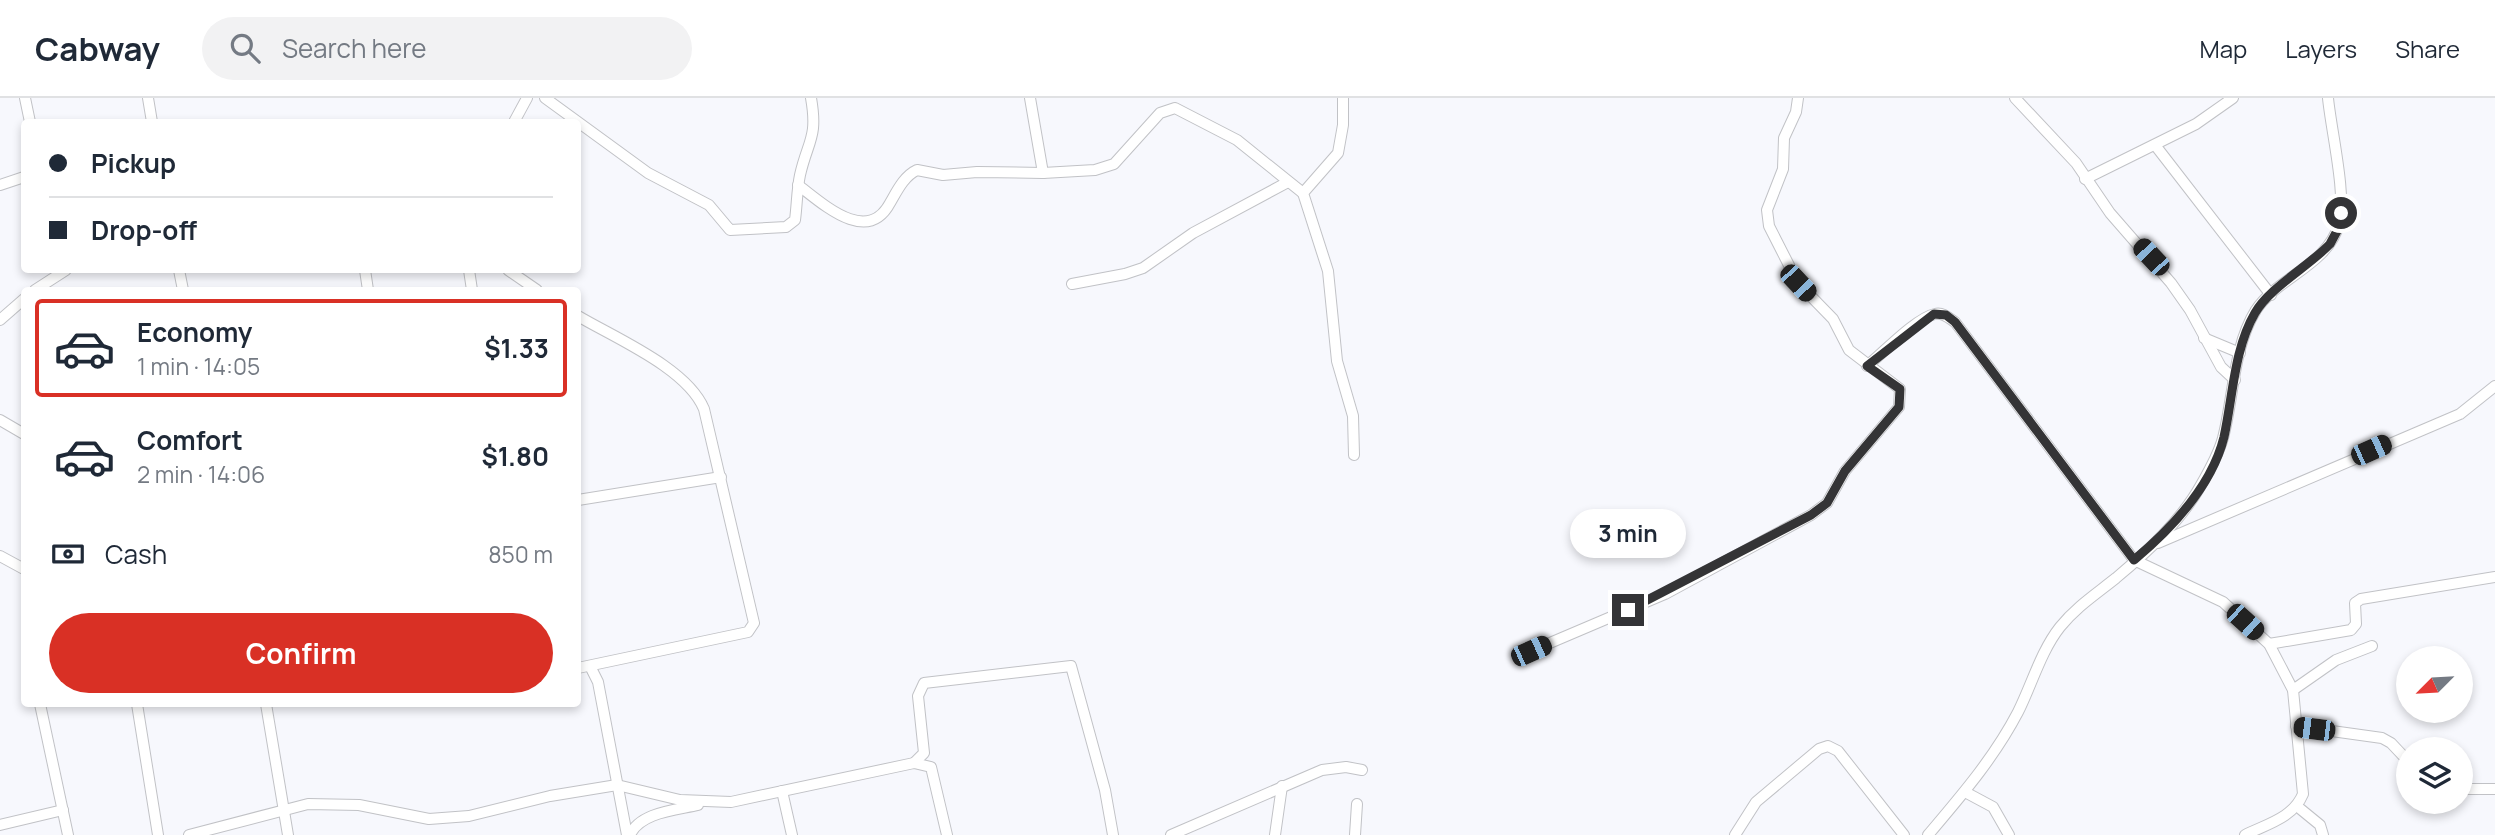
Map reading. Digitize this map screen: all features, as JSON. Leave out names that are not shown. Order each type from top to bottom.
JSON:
[{"type":"street","points":[[25,98],[29,119]]},
{"type":"street","points":[[148,98],[152,119]]},
{"type":"street","points":[[516,119],[527,98]]},
{"type":"street","points":[[545,98],[574,119]]},
{"type":"street","points":[[581,124],[648,173],[709,205],[730,230],[778,228],[792,224],[798,185],[815,122],[811,98]]},
{"type":"street","points":[[1030,98],[1043,173]]},
{"type":"street","points":[[1303,193],[1338,153],[1343,125],[1343,98]]},
{"type":"street","points":[[1531,651],[1665,593],[1727,558],[1795,526],[1827,503],[1845,471],[1899,407],[1900,389],[1849,350],[1833,319],[1798,283],[1769,226],[1767,210],[1783,169],[1783,138],[1796,113],[1798,98]]},
{"type":"street","points":[[2015,98],[2041,130],[2076,163],[2085,179],[2171,283],[2190,310],[2221,367],[2235,380]]},
{"type":"street","points":[[2085,179],[2196,124],[2233,98]]},
{"type":"street","points":[[1928,835],[1965,792],[2008,729],[2050,641],[2062,625],[2152,545],[2182,514],[2201,486],[2223,441],[2240,353],[2256,311],[2330,244],[2340,221],[2328,98]]},
{"type":"street","points":[[798,185],[847,220],[860,222],[880,216],[905,179],[917,170],[943,174],[1043,173],[1095,170],[1114,164],[1160,113],[1175,108],[1237,140],[1303,193],[1328,271],[1337,362],[1353,416],[1354,455]]},
{"type":"street","points":[[2155,145],[2271,295]]},
{"type":"street","points":[[0,186],[21,178]]},
{"type":"street","points":[[1072,284],[1143,268],[1186,237],[1288,182]]},
{"type":"street","points":[[40,287],[61,273]]},
{"type":"street","points":[[512,273],[533,287]]},
{"type":"street","points":[[0,320],[21,302]]},
{"type":"street","points":[[1867,366],[1934,314],[1949,317],[2134,560],[2222,603],[2269,644],[2293,690],[2303,794],[2298,807],[2245,835]]},
{"type":"street","points":[[581,318],[656,362],[698,394],[721,477],[752,610],[753,629],[581,668]]},
{"type":"street","points":[[2204,338],[2240,353]]},
{"type":"street","points":[[2152,545],[2460,414],[2495,386]]},
{"type":"street","points":[[0,420],[21,432]]},
{"type":"street","points":[[581,500],[721,477]]},
{"type":"street","points":[[0,556],[21,567]]},
{"type":"street","points":[[2269,644],[2351,630],[2356,624],[2355,603],[2361,599],[2495,577]]},
{"type":"street","points":[[2293,690],[2336,660],[2372,646]]},
{"type":"street","points":[[590,666],[598,682],[629,835]]},
{"type":"street","points":[[914,763],[924,754],[918,696],[925,683],[1071,666],[1105,790],[1113,835]]},
{"type":"street","points":[[41,707],[68,835]]},
{"type":"street","points":[[137,707],[158,835]]},
{"type":"street","points":[[267,707],[288,835]]},
{"type":"street","points":[[2296,726],[2382,738],[2396,748]]},
{"type":"street","points":[[1735,835],[1756,802],[1819,749],[1828,747],[1838,751],[1904,835]]},
{"type":"street","points":[[189,835],[308,804],[359,805],[429,819],[469,816],[550,796],[617,785],[680,800],[731,802],[914,763],[931,767],[947,835]]},
{"type":"street","points":[[1171,835],[1322,771],[1346,767],[1362,769]]},
{"type":"street","points":[[1275,835],[1282,786]]},
{"type":"street","points":[[2473,789],[2495,789]]},
{"type":"street","points":[[782,791],[792,835]]},
{"type":"street","points":[[1965,792],[1993,807],[2009,835]]},
{"type":"street","points":[[629,835],[639,823],[648,818],[711,801]]},
{"type":"street","points":[[1349,835],[1355,835],[1357,804]]},
{"type":"street","points":[[2298,807],[2320,825],[2323,835]]},
{"type":"street","points":[[0,825],[62,810]]},
{"type":"route","points":[[1628,610],[1665,593],[1751,545],[1795,526],[1827,503],[1845,471],[1899,407],[1902,396],[1900,389],[1867,366],[1934,314],[1946,315],[1955,322],[2134,560],[2182,514],[2201,486],[2223,441],[2240,353],[2249,324],[2260,304],[2330,244],[2337,231],[2341,213]]}]
